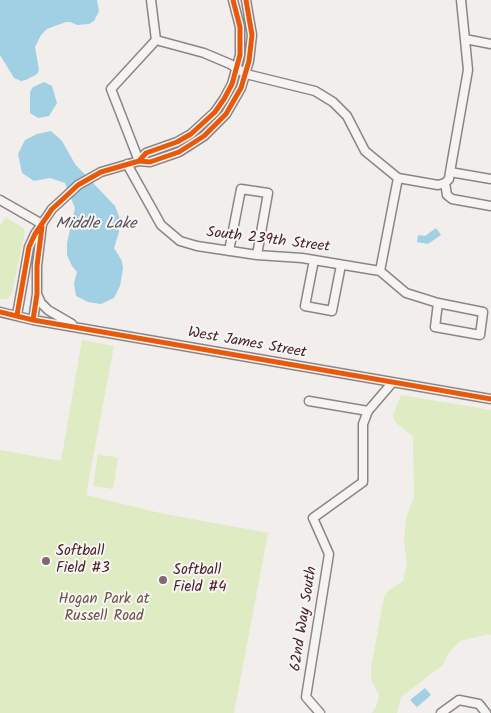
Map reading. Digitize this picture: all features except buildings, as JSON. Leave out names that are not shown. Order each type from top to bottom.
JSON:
[{"type":"street","points":[[139,161],[110,89],[156,40],[152,0]]},
{"type":"street","points":[[139,161],[146,153],[177,142],[204,124],[224,98],[237,69],[240,55],[240,34],[233,0]]},
{"type":"street","points":[[17,315],[28,251],[32,240],[52,210],[63,199],[78,185],[91,177],[127,164],[139,161],[150,162],[179,152],[204,136],[226,114],[241,88],[251,48],[252,35],[246,0]]},
{"type":"street","points":[[156,40],[204,54],[246,74],[315,91],[333,102],[347,116],[365,151],[398,178],[438,185],[445,183],[449,179],[468,70],[461,0]]},
{"type":"street","points":[[465,39],[491,44]]},
{"type":"street","name":"South 239th Street","points":[[127,164],[162,224],[180,241],[229,251],[314,260],[380,271]]},
{"type":"street","points":[[450,172],[491,179]]},
{"type":"street","points":[[398,178],[380,271],[406,293],[438,303],[483,312],[480,336],[435,327],[438,303]]},
{"type":"street","points":[[445,183],[447,194],[452,199],[491,206]]},
{"type":"street","points":[[229,251],[241,189],[268,193],[257,255]]},
{"type":"street","points":[[0,200],[42,224]]},
{"type":"street","points":[[33,320],[37,294],[37,266],[42,224]]},
{"type":"street","points":[[314,260],[305,306],[332,311],[341,264]]},
{"type":"street","points":[[37,294],[41,303],[48,310],[79,327]]},
{"type":"street","name":"West James Street","points":[[0,312],[33,320],[491,399]]},
{"type":"street","name":"62nd Way South","points":[[320,713],[306,697],[330,554],[313,518],[363,482],[363,424],[368,411],[392,383]]},
{"type":"street","points":[[309,401],[368,411]]},
{"type":"street","points":[[442,713],[459,700],[479,704],[486,713]]},
{"type":"green space","points":[[6,217],[24,229],[25,232],[12,293],[8,299],[0,299],[0,226]]},
{"type":"green space","name":"Hogan Park at Russell Road","points":[[82,340],[114,346],[86,495],[160,513],[268,533],[234,713],[0,713],[0,450],[61,461]]},
{"type":"green space","points":[[401,395],[491,410],[491,635],[460,641],[449,652],[443,665],[401,697],[397,713],[372,713],[378,702],[379,695],[371,679],[371,668],[384,597],[389,590],[403,581],[407,563],[404,542],[406,518],[414,497],[413,436],[395,422],[393,415]]},
{"type":"green space","points":[[98,454],[118,458],[113,489],[93,486]]},
{"type":"water","points":[[0,0],[97,0],[99,11],[94,21],[89,24],[77,25],[66,22],[47,29],[41,35],[35,47],[39,70],[37,74],[21,81],[14,78],[0,55]]},
{"type":"water","points":[[44,82],[52,86],[57,103],[49,116],[38,118],[30,113],[30,92],[33,87]]},
{"type":"water","name":"Middle Lake","points":[[51,131],[62,141],[75,164],[115,206],[120,219],[119,232],[114,248],[122,261],[123,269],[120,286],[114,298],[101,304],[88,302],[76,296],[74,283],[77,272],[67,255],[67,243],[75,208],[65,183],[50,178],[34,181],[22,173],[18,154],[25,140],[37,134]]},
{"type":"water","points":[[436,228],[441,235],[428,244],[417,242],[418,235],[425,236]]},
{"type":"water","points":[[425,688],[431,695],[417,707],[410,700]]},
{"type":"cycle path","points":[[139,161],[146,153],[177,142],[191,134],[215,112],[224,99],[232,84],[240,55],[240,27],[233,0]]},
{"type":"cycle path","points":[[17,315],[29,247],[35,234],[52,209],[78,185],[101,172],[139,161],[150,162],[179,152],[204,136],[226,114],[241,88],[249,61],[252,35],[246,0]]},
{"type":"cycle path","points":[[33,320],[42,227]]},
{"type":"cycle path","points":[[0,312],[33,320],[491,399]]},
{"type":"place","name":"Softball Field #3","points":[[46,561]]},
{"type":"place","name":"Softball Field #4","points":[[163,580]]}]
